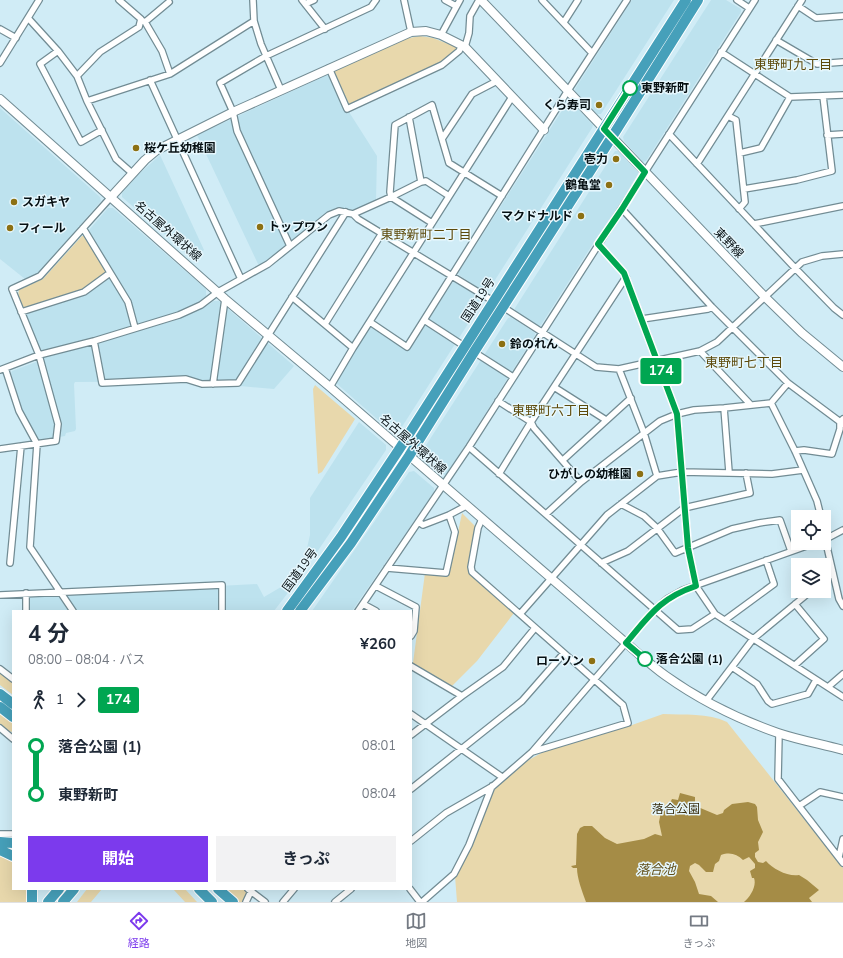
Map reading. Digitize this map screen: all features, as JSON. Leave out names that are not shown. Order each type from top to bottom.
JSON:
[{"type":"highway","name":"国道19号","points":[[288,610],[341,536],[400,448],[686,0]]},
{"type":"highway","name":"国道19号","points":[[301,610],[351,543],[409,456],[698,0]]},
{"type":"highway","points":[[0,694],[12,703]]},
{"type":"highway","points":[[0,706],[12,716]]},
{"type":"highway","points":[[0,842],[12,843]]},
{"type":"highway","points":[[0,850],[12,856]]},
{"type":"highway","points":[[32,890],[32,902]]},
{"type":"highway","points":[[48,902],[58,890]]},
{"type":"highway","points":[[63,902],[73,890]]},
{"type":"highway","points":[[70,902],[79,890]]},
{"type":"highway","points":[[197,890],[205,902]]},
{"type":"highway","points":[[200,890],[212,902]]},
{"type":"highway","points":[[215,890],[226,902]]},
{"type":"highway","points":[[219,890],[233,902]]},
{"type":"main road","name":"東野線","points":[[480,0],[765,297],[802,333],[843,367]]},
{"type":"main road","points":[[110,197],[145,160],[157,150],[233,112],[411,32],[426,31],[441,35],[463,47],[544,130]]},
{"type":"main road","name":"名古屋外環状線","points":[[0,99],[225,299],[330,387],[466,506],[664,675],[725,712],[749,723],[779,734],[843,750]]},
{"type":"street","points":[[0,63],[39,0]]},
{"type":"street","points":[[119,0],[143,21],[162,51],[170,74]]},
{"type":"street","points":[[254,0],[254,22],[261,44],[281,90]]},
{"type":"street","points":[[314,0],[304,2],[325,29]]},
{"type":"street","points":[[290,246],[237,131],[233,112],[220,83],[266,56],[371,8],[376,0]]},
{"type":"street","points":[[404,0],[411,32]]},
{"type":"street","points":[[445,0],[456,6]]},
{"type":"street","points":[[441,35],[460,0]]},
{"type":"street","points":[[329,68],[347,109],[442,66],[463,47],[469,33],[470,16],[480,0]]},
{"type":"street","points":[[542,0],[592,53]]},
{"type":"street","points":[[564,22],[578,0]]},
{"type":"street","points":[[370,322],[407,347],[567,92],[627,0]]},
{"type":"street","points":[[737,0],[749,8]]},
{"type":"street","points":[[359,610],[469,447],[754,0]]},
{"type":"street","points":[[697,164],[802,0]]},
{"type":"street","points":[[77,76],[100,52],[139,27],[143,21],[169,2]]},
{"type":"street","points":[[798,6],[816,18],[843,16]]},
{"type":"street","points":[[28,18],[58,51],[77,76],[116,159],[132,174]]},
{"type":"street","points":[[88,101],[170,74],[254,22]]},
{"type":"street","points":[[0,29],[16,38]]},
{"type":"street","points":[[776,40],[817,64],[843,62]]},
{"type":"street","points":[[58,51],[40,64],[81,142],[102,130]]},
{"type":"street","points":[[722,52],[790,97],[843,95]]},
{"type":"street","points":[[150,80],[240,279]]},
{"type":"street","points":[[442,139],[472,94],[497,81]]},
{"type":"street","points":[[744,189],[797,180],[832,171],[823,96]]},
{"type":"street","points":[[330,387],[413,252],[512,97]]},
{"type":"street","points":[[740,153],[761,148],[790,97]]},
{"type":"street","points":[[432,223],[392,197],[390,192],[395,125],[432,105],[449,163],[502,196]]},
{"type":"street","points":[[728,116],[736,120],[740,153],[745,202],[739,209]]},
{"type":"street","points":[[409,117],[421,182]]},
{"type":"street","points":[[669,134],[795,268],[834,308],[843,315]]},
{"type":"street","points":[[828,135],[843,134]]},
{"type":"street","points":[[353,214],[426,181],[449,196]]},
{"type":"street","points":[[0,450],[56,441],[58,424],[39,355],[12,289],[40,276],[110,197]]},
{"type":"street","points":[[754,224],[843,206]]},
{"type":"street","points":[[622,209],[732,328],[788,383],[842,422],[832,454],[804,450],[795,451]]},
{"type":"street","points":[[72,610],[30,547],[36,444],[19,411],[3,369],[39,355],[94,341],[179,315],[201,305],[218,292],[268,264],[329,215],[339,211],[353,214],[358,219],[493,301]]},
{"type":"street","points":[[94,341],[102,382],[186,379],[202,384],[238,383],[346,212]]},
{"type":"street","points":[[83,228],[128,302],[135,328]]},
{"type":"street","points":[[325,324],[382,233]]},
{"type":"street","points":[[598,244],[626,277],[677,414],[688,548],[696,586],[715,614],[843,697]]},
{"type":"street","points":[[503,307],[596,367],[619,369],[700,351],[717,342],[802,262],[822,256],[843,254]]},
{"type":"street","points":[[21,312],[84,292],[110,273]]},
{"type":"street","points":[[499,474],[531,422],[626,277]]},
{"type":"street","points":[[292,297],[353,348]]},
{"type":"street","points":[[213,384],[225,299]]},
{"type":"street","points":[[642,319],[708,309],[712,307]]},
{"type":"street","points":[[424,320],[464,346]]},
{"type":"street","points":[[700,351],[750,404]]},
{"type":"street","points":[[474,352],[513,377]]},
{"type":"street","points":[[619,369],[644,433],[657,476]]},
{"type":"street","points":[[546,514],[581,482],[660,421],[677,414],[694,410],[771,402],[788,383]]},
{"type":"street","points":[[554,387],[606,420]]},
{"type":"street","points":[[563,460],[631,398]]},
{"type":"street","points":[[498,401],[531,422],[534,428],[581,482]]},
{"type":"street","points":[[771,402],[795,451],[817,501],[819,510]]},
{"type":"street","points":[[724,408],[729,472]]},
{"type":"street","points":[[10,563],[21,446]]},
{"type":"street","points":[[469,447],[678,630],[692,629],[715,614]]},
{"type":"street","points":[[520,614],[607,515],[657,476],[682,472],[772,474],[803,470]]},
{"type":"street","points":[[601,563],[628,551],[684,508],[750,493],[746,474]]},
{"type":"street","points":[[621,504],[644,516],[657,528],[675,553],[732,529],[780,520],[791,551]]},
{"type":"street","points":[[419,522],[423,525],[449,515],[466,506]]},
{"type":"street","points":[[387,568],[446,573],[455,532],[449,515]]},
{"type":"street","points":[[482,519],[478,528],[471,567],[472,572],[623,705],[628,723],[532,752]]},
{"type":"street","points":[[831,535],[843,530]]},
{"type":"street","points":[[412,840],[446,813],[493,786],[532,752],[654,610],[667,599],[683,590],[794,550]]},
{"type":"street","points":[[827,550],[839,599],[843,606]]},
{"type":"street","points":[[725,620],[774,584],[766,560]]},
{"type":"street","points":[[0,595],[222,585],[222,610]]},
{"type":"street","points":[[376,586],[416,607],[412,632]]},
{"type":"street","points":[[26,593],[26,610]]},
{"type":"street","points":[[706,701],[753,639],[802,598]]},
{"type":"street","points":[[363,604],[374,610]]},
{"type":"street","points":[[795,604],[824,639],[795,665]]},
{"type":"street","points":[[412,734],[503,667],[535,628]]},
{"type":"street","points":[[412,788],[522,701],[564,653]]},
{"type":"street","points":[[412,667],[462,696]]},
{"type":"street","points":[[732,667],[757,684],[768,702],[772,704],[808,694],[816,680]]},
{"type":"street","points":[[0,669],[12,678]]},
{"type":"street","points":[[828,687],[843,674]]},
{"type":"street","points":[[412,715],[502,777]]},
{"type":"street","points":[[0,728],[12,737]]},
{"type":"street","points":[[779,734],[778,779],[843,863]]},
{"type":"street","points":[[411,890],[421,902],[454,874],[469,844],[493,786]]},
{"type":"street","points":[[799,806],[820,792],[843,797]]},
{"type":"street","points":[[0,834],[12,834]]},
{"type":"street","points":[[839,857],[843,839]]},
{"type":"street","points":[[246,902],[251,890],[265,902]]},
{"type":"street","points":[[282,902],[293,890]]},
{"type":"street","points":[[334,902],[350,890]]},
{"type":"shaded area","points":[[632,0],[674,0],[601,114],[597,114],[575,91],[575,89]]},
{"type":"shaded area","points":[[711,0],[726,0],[741,9],[741,12],[646,161],[643,162],[624,141],[623,137]]},
{"type":"shaded area","points":[[327,75],[330,76],[347,113],[349,112],[377,156],[376,201],[356,209],[351,210],[338,207],[329,211],[272,258],[259,266],[197,135]]},
{"type":"shaded area","points":[[568,101],[570,101],[593,125],[592,128],[488,291],[485,292],[458,273]]},
{"type":"shaded area","points":[[0,108],[100,197],[101,201],[75,231],[75,234],[39,273],[25,279],[0,259]]},
{"type":"shaded area","points":[[615,151],[618,151],[638,172],[638,174],[618,208],[539,326],[515,311],[515,308]]},
{"type":"shaded area","points":[[160,155],[204,250],[192,258],[122,197],[122,193],[138,175]]},
{"type":"shaded area","points":[[108,208],[113,208],[206,289],[206,296],[200,303],[178,314],[137,326],[131,301],[89,233],[89,230]]},
{"type":"shaded area","points":[[107,277],[110,278],[126,304],[133,332],[173,321],[203,308],[214,301],[219,301],[294,366],[274,389],[240,386],[235,381],[75,382],[75,431],[66,433],[65,436],[41,440],[38,438],[22,410],[11,373],[12,371],[44,359],[26,314],[27,312],[85,295]]},
{"type":"shaded area","points":[[454,282],[481,298],[482,302],[398,433],[393,433],[335,381],[369,327],[372,326],[409,350]]},
{"type":"shaded area","points":[[511,317],[535,333],[535,335],[447,474],[443,475],[422,457],[421,453],[508,318]]},
{"type":"shaded area","points":[[359,422],[386,445],[386,450],[315,555],[307,548],[310,535],[310,498]]},
{"type":"shaded area","points":[[414,471],[434,488],[434,492],[353,610],[313,610],[409,472]]},
{"type":"shaded area","points":[[257,584],[264,597],[281,587],[290,590],[275,610],[29,610],[30,596]]},
{"type":"green space","points":[[420,36],[433,38],[456,47],[457,50],[445,60],[350,106],[335,71],[404,39]]},
{"type":"green space","points":[[602,143],[570,194],[566,199]]},
{"type":"green space","points":[[566,199],[459,367],[440,393],[555,214]]},
{"type":"green space","points":[[82,236],[85,236],[105,270],[105,273],[83,290],[25,308],[20,300],[19,290],[43,279]]},
{"type":"green space","points":[[315,385],[355,419],[322,472],[318,474],[313,389]]},
{"type":"green space","points":[[397,464],[347,541],[296,610],[293,610],[342,547]]},
{"type":"green space","points":[[462,513],[475,526],[468,572],[514,613],[477,661],[452,686],[413,663],[425,573],[449,575]]},
{"type":"green space","points":[[0,672],[12,681],[12,694],[0,685]]},
{"type":"green space","points":[[0,713],[12,722],[12,732],[7,731],[0,725]]},
{"type":"green space","name":"落合公園","points":[[663,714],[712,717],[727,722],[843,868],[843,902],[457,902],[455,876],[472,845],[493,789],[520,765],[543,752]]},
{"type":"green space","points":[[0,854],[12,860],[12,890],[29,890],[28,902],[0,902]]},
{"type":"green space","points":[[86,890],[101,890],[91,902],[77,902]]},
{"type":"green space","points":[[174,890],[186,890],[197,902],[185,902]]},
{"type":"green space","points":[[226,890],[245,890],[247,892],[242,902],[239,902]]},
{"type":"water","name":"落合池","points":[[680,793],[695,797],[695,802],[698,807],[717,815],[723,813],[724,810],[732,804],[748,802],[755,804],[757,807],[758,820],[763,832],[758,842],[759,850],[755,853],[755,857],[758,862],[763,863],[766,861],[781,872],[790,875],[799,875],[807,880],[819,890],[809,898],[812,902],[744,902],[754,888],[755,881],[754,878],[752,878],[750,871],[755,868],[755,864],[749,857],[743,860],[736,855],[727,854],[721,855],[719,861],[715,864],[713,872],[706,872],[695,863],[690,866],[689,871],[699,894],[711,896],[718,902],[586,902],[577,868],[573,868],[571,866],[576,865],[577,834],[580,828],[584,826],[592,826],[605,838],[617,844],[644,839],[655,834],[662,836],[659,822],[661,812],[668,807],[672,799],[678,800]]},
{"type":"bus line","name":"174","points":[[630,88],[604,129],[645,172],[598,244],[624,273],[677,414],[688,548],[696,586],[683,590],[667,599],[654,610],[626,643],[645,659]]},
{"type":"place","name":"東野新町","points":[[630,88]]},
{"type":"place","name":"くら寿司","points":[[599,105]]},
{"type":"place","name":"桜ケ丘幼稚園","points":[[136,148]]},
{"type":"place","name":"壱力","points":[[616,159]]},
{"type":"place","name":"鶴亀堂","points":[[609,185]]},
{"type":"place","name":"スガキヤ","points":[[14,202]]},
{"type":"place","name":"マクドナルド","points":[[581,216]]},
{"type":"place","name":"トップワン","points":[[260,227]]},
{"type":"place","name":"フィール","points":[[10,228]]},
{"type":"place","name":"鈴のれん","points":[[502,344]]},
{"type":"place","name":"ひがしの幼稚園","points":[[640,474]]},
{"type":"place","name":"落合公園 (1)","points":[[645,659]]},
{"type":"place","name":"ローソン","points":[[592,661]]},
{"type":"district","name":"東野町九丁目","points":[[793,64]]},
{"type":"district","name":"東野新町二丁目","points":[[426,234]]},
{"type":"district","name":"東野町七丁目","points":[[744,362]]},
{"type":"district","name":"東野町六丁目","points":[[551,410]]}]
